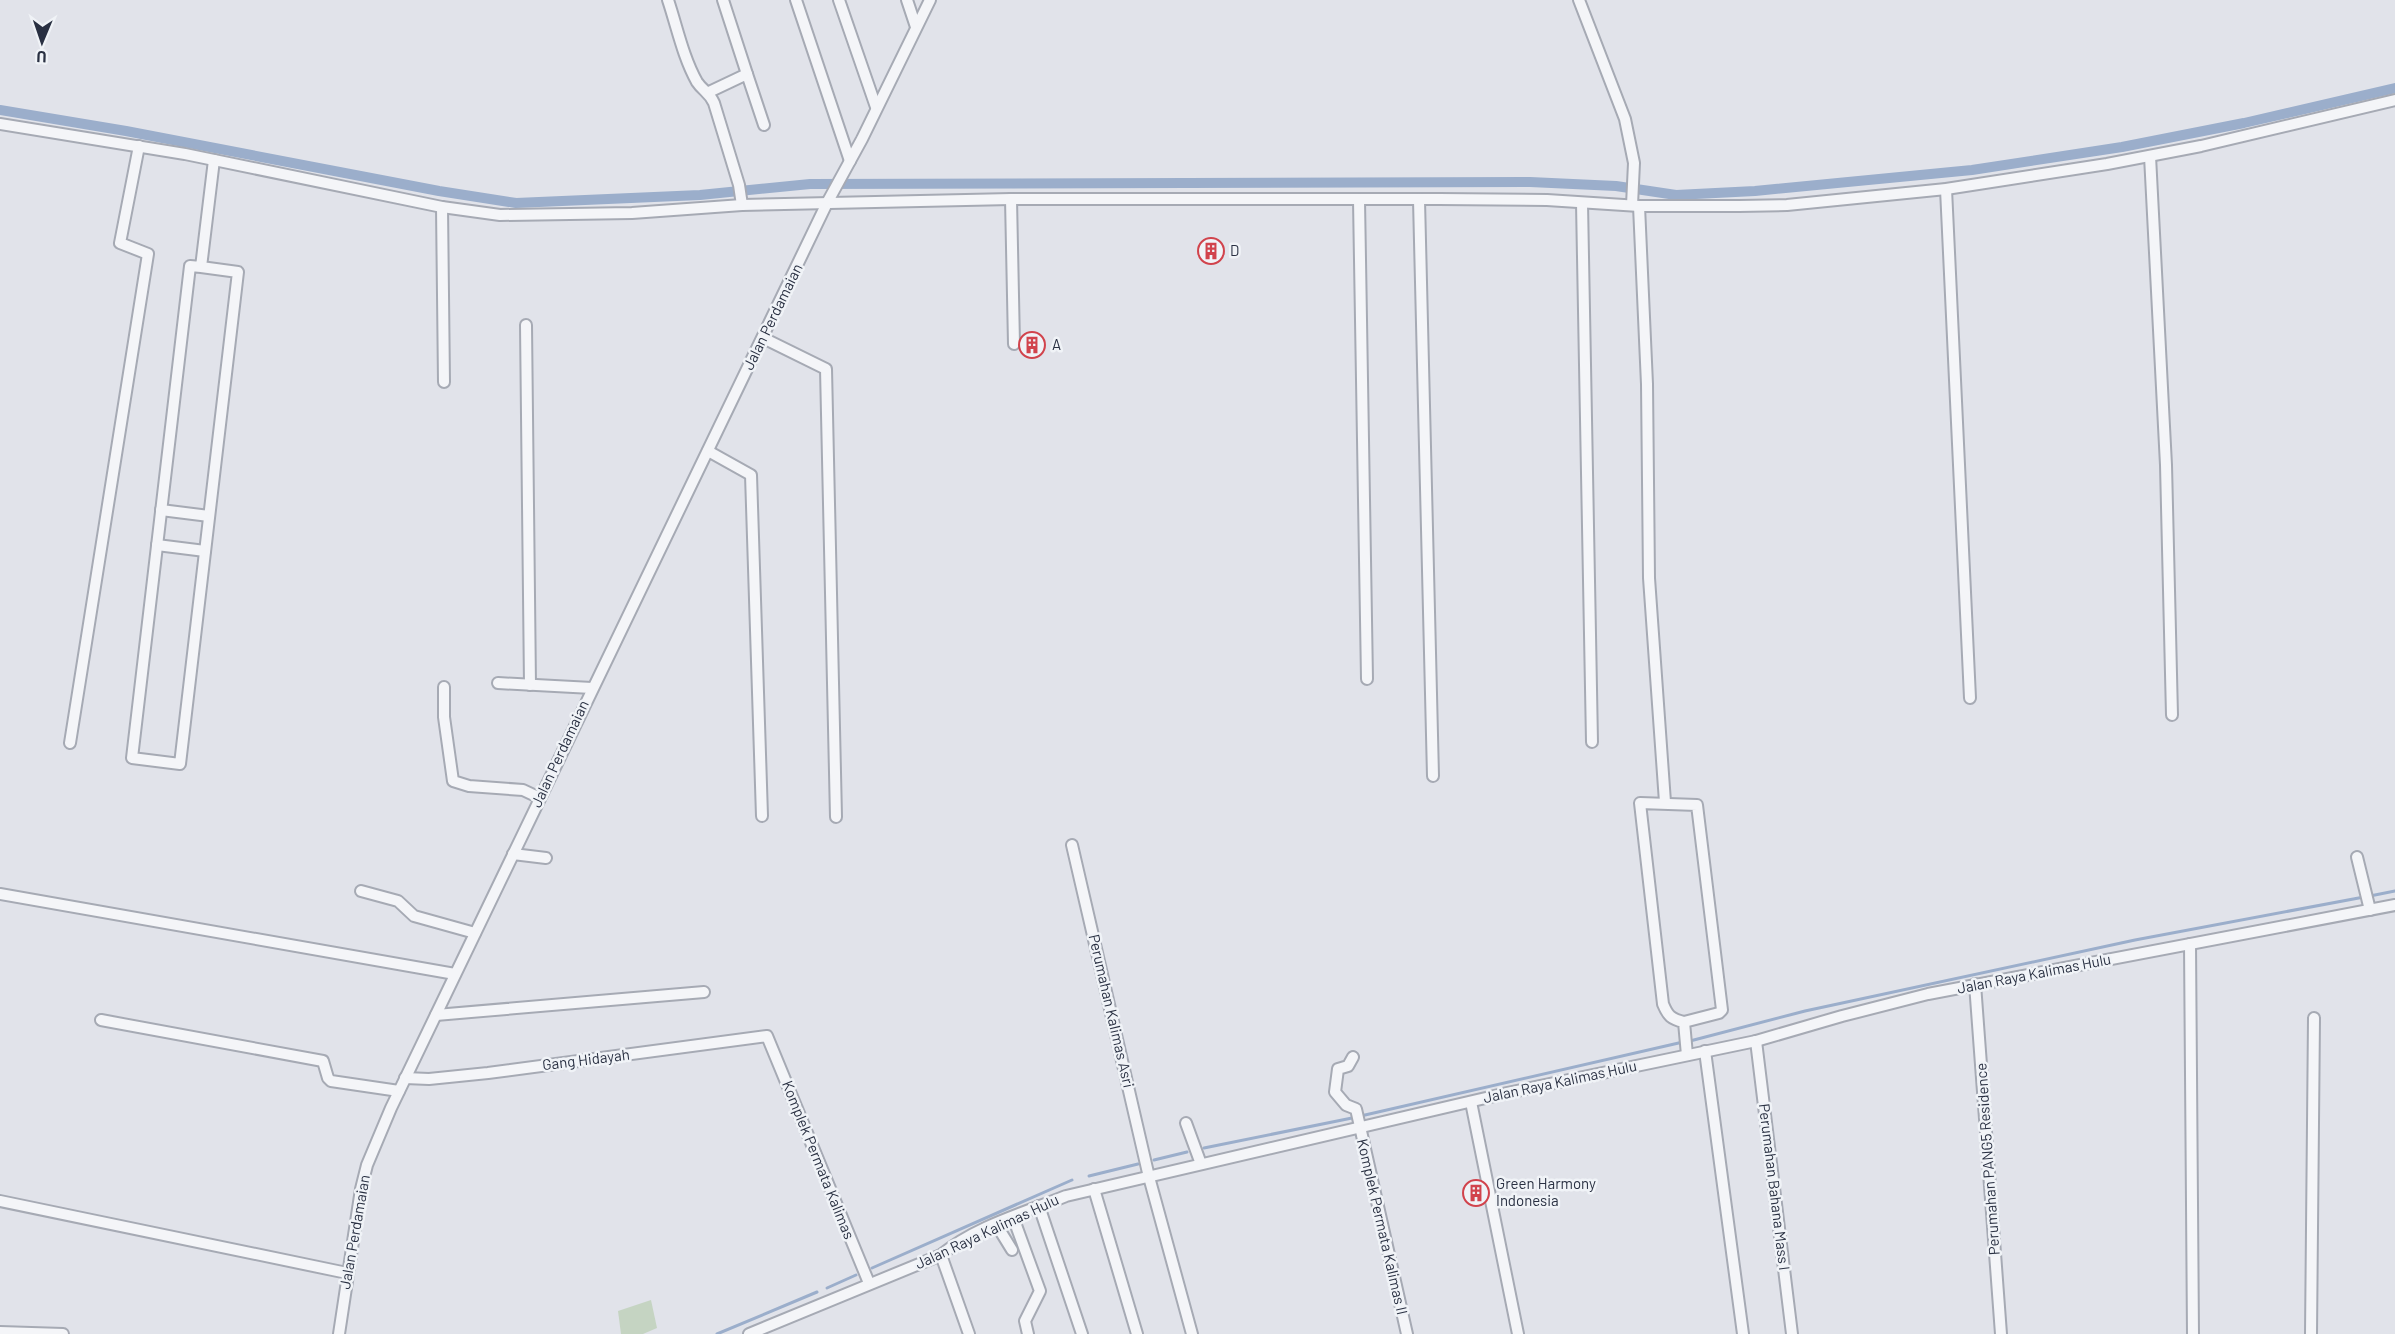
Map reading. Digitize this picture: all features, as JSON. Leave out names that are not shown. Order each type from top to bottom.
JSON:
[{"type":"street","points":[[668,0],[698,84],[710,92],[740,195]]},
{"type":"street","points":[[723,0],[764,125]]},
{"type":"street","points":[[796,0],[850,160]]},
{"type":"street","points":[[839,0],[876,107]]},
{"type":"street","points":[[907,0],[916,27]]},
{"type":"street","name":"Jalan Perdamaian","points":[[339,1334],[361,1189],[367,1165],[399,1091],[827,203],[842,178],[930,0]]},
{"type":"street","points":[[1579,0],[1625,120],[1634,162],[1633,179],[1647,384],[1649,578],[1665,802]]},
{"type":"street","points":[[710,92],[747,74]]},
{"type":"street","points":[[0,124],[139,146],[442,207],[500,215],[632,213],[740,195],[827,203],[1011,199],[1419,200],[1787,205],[1946,189],[2150,156],[2395,100]]},
{"type":"street","points":[[70,743],[148,254],[120,243],[139,146]]},
{"type":"street","points":[[2150,156],[2166,465],[2172,715]]},
{"type":"street","points":[[201,267],[214,160]]},
{"type":"street","points":[[1946,189],[1970,698]]},
{"type":"street","points":[[1011,199],[1014,344]]},
{"type":"street","points":[[1359,200],[1367,679]]},
{"type":"street","points":[[1419,200],[1433,776]]},
{"type":"street","points":[[1582,203],[1592,742]]},
{"type":"street","points":[[442,207],[444,382]]},
{"type":"street","points":[[190,266],[201,267],[238,272],[180,764],[132,758],[190,266]]},
{"type":"street","points":[[526,325],[530,685]]},
{"type":"street","points":[[763,338],[826,369],[836,817]]},
{"type":"street","points":[[708,451],[751,475],[762,816]]},
{"type":"street","points":[[161,510],[209,516]]},
{"type":"street","points":[[157,545],[205,551]]},
{"type":"street","points":[[498,683],[592,688]]},
{"type":"street","points":[[444,687],[444,717],[453,781],[469,786],[524,789],[540,798]]},
{"type":"street","points":[[1665,802],[1697,805],[1722,1010],[1684,1022],[1672,1019],[1663,1004],[1640,803],[1665,802]]},
{"type":"street","name":"Perumahan Kalimas Asri","points":[[1072,845],[1149,1177],[1192,1334]]},
{"type":"street","points":[[513,855],[546,858]]},
{"type":"street","points":[[2357,858],[2368,902]]},
{"type":"street","points":[[361,891],[398,901],[414,916],[475,933]]},
{"type":"street","points":[[0,894],[455,974]]},
{"type":"street","name":"Jalan Raya Kalimas Hulu","points":[[749,1334],[941,1255],[955,1244],[996,1224],[1066,1196],[1201,1164],[1358,1120],[1471,1102],[1686,1046],[1705,1052],[1975,984],[2190,944],[2368,902],[2395,905]]},
{"type":"street","points":[[2190,944],[2193,1334]]},
{"type":"street","name":"Perumahan PANG5 Residence","points":[[1975,984],[2001,1334]]},
{"type":"street","points":[[436,1015],[704,992]]},
{"type":"street","points":[[2311,1334],[2314,1018]]},
{"type":"street","points":[[101,1020],[323,1061],[328,1078],[331,1080],[399,1091]]},
{"type":"street","points":[[1684,1022],[1686,1046]]},
{"type":"street","name":"Gang Hidayah","points":[[405,1078],[429,1079],[488,1073],[767,1036]]},
{"type":"street","name":"Komplek Permata Kalimas","points":[[767,1036],[869,1283]]},
{"type":"street","name":"Perumahan Bahana Mass I","points":[[1756,1041],[1792,1334]]},
{"type":"street","points":[[1705,1052],[1743,1334]]},
{"type":"street","points":[[1353,1057],[1348,1066],[1338,1069],[1335,1092],[1346,1105],[1356,1109],[1358,1120]]},
{"type":"street","points":[[1471,1102],[1518,1334]]},
{"type":"street","name":"Komplek Permata Kalimas II","points":[[1358,1120],[1407,1334]]},
{"type":"street","points":[[1186,1123],[1201,1164]]},
{"type":"street","points":[[1094,1189],[1137,1334]]},
{"type":"street","points":[[0,1201],[347,1273]]},
{"type":"street","points":[[1040,1206],[1082,1334]]},
{"type":"street","points":[[1013,1217],[1040,1290],[1037,1301],[1026,1316],[1028,1334]]},
{"type":"street","points":[[996,1224],[1012,1250]]},
{"type":"street","points":[[941,1255],[969,1334]]},
{"type":"street","points":[[0,1332],[63,1334]]},
{"type":"green space","points":[[651,1300],[657,1328],[643,1334],[621,1334],[618,1311]]},
{"type":"waterway","points":[[0,110],[126,131],[439,191],[516,203],[700,195],[810,184],[1530,182],[1616,186],[1676,195],[1755,191],[1972,170],[2122,147],[2244,123],[2395,88]]},
{"type":"waterway","points":[[2370,896],[2395,891]]},
{"type":"waterway","points":[[1690,1041],[1805,1011],[2135,940],[2364,897]]},
{"type":"waterway","points":[[1204,1148],[1352,1118],[1683,1042]]},
{"type":"waterway","points":[[1154,1160],[1187,1152]]},
{"type":"waterway","points":[[1089,1176],[1138,1164]]},
{"type":"waterway","points":[[872,1268],[1072,1180]]},
{"type":"waterway","points":[[827,1288],[856,1275]]},
{"type":"waterway","points":[[717,1334],[817,1292]]},
{"type":"place","name":"D","points":[[1211,251]]},
{"type":"place","name":"A","points":[[1032,345]]},
{"type":"place","name":"Green Harmony Indonesia","points":[[1476,1193]]}]
